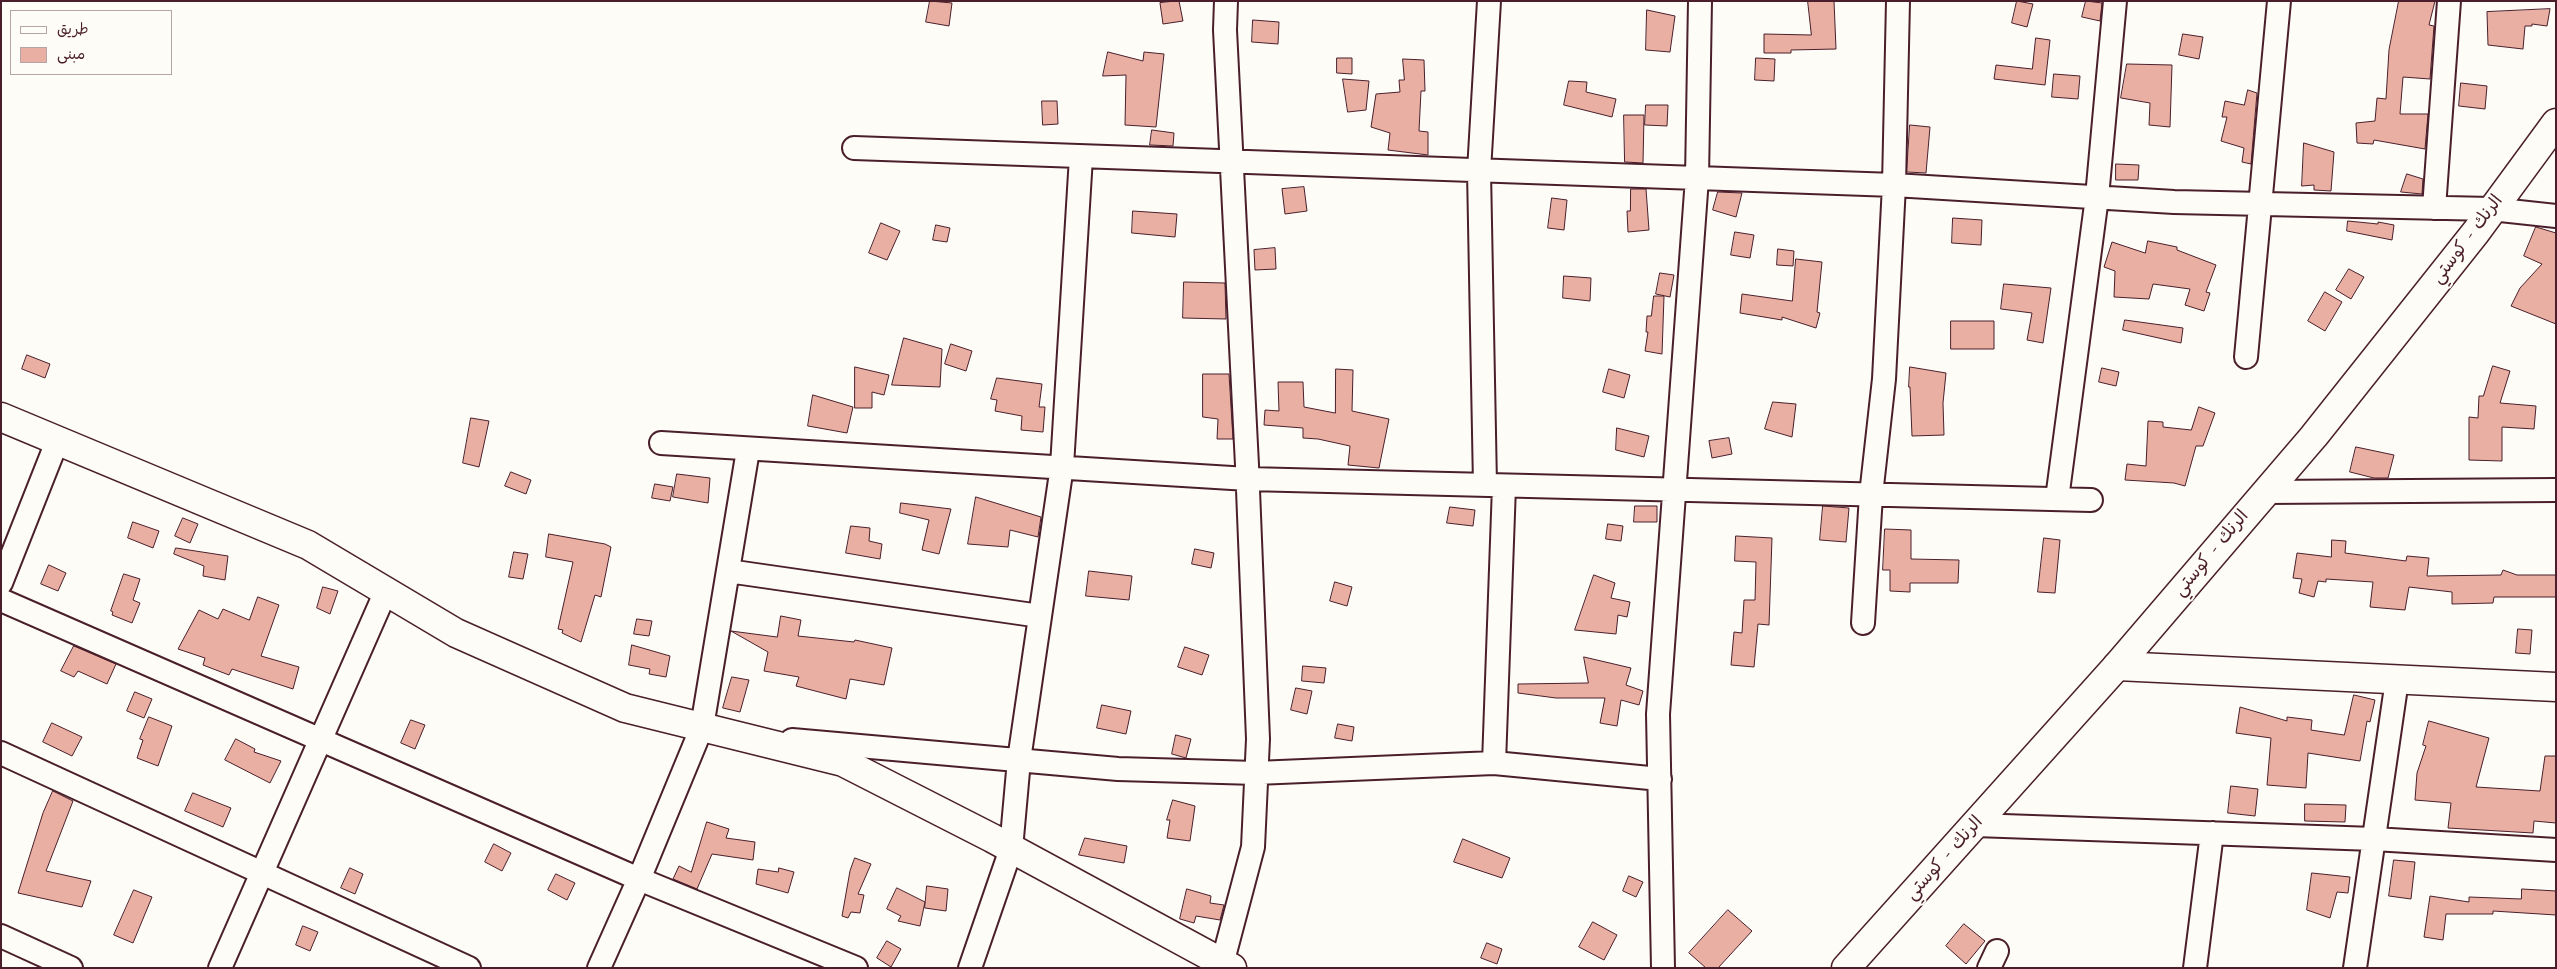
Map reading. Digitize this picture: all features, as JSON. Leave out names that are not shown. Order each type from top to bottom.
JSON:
[{"type":"street","points":[[1,417],[308,545],[456,633],[624,708],[843,762],[1011,849],[1224,966],[1253,846],[1258,739],[1226,1]]},
{"type":"street","points":[[1489,1],[1479,171],[1494,485],[1494,763]]},
{"type":"street","points":[[1663,968],[1658,714],[1697,178],[1700,1]]},
{"type":"street","points":[[1863,623],[1871,494],[1884,379],[1894,185],[1898,1]]},
{"type":"street","points":[[2057,499],[2097,197],[2114,1]]},
{"type":"street","points":[[2246,357],[2279,1]]},
{"type":"street","points":[[2434,208],[2449,1]]},
{"type":"street","name":"الرنك - كوستي","points":[[1846,968],[2117,666],[2314,436],[2476,232],[2556,123]]},
{"type":"street","points":[[854,148],[1894,185],[2259,204],[2492,209],[2556,216]]},
{"type":"street","points":[[970,968],[1011,849],[1019,760],[1062,466],[1081,157]]},
{"type":"street","points":[[1,583],[58,440]]},
{"type":"street","points":[[661,443],[748,450],[1062,466],[1248,479],[2091,500]]},
{"type":"street","points":[[599,968],[639,879],[702,727],[748,450]]},
{"type":"street","points":[[2265,492],[2556,490]]},
{"type":"street","points":[[728,571],[1040,616]]},
{"type":"street","points":[[220,968],[386,591]]},
{"type":"street","points":[[1,600],[639,879],[856,968]]},
{"type":"street","points":[[2117,666],[2556,687]]},
{"type":"street","points":[[2355,968],[2398,680]]},
{"type":"street","points":[[736,735],[1118,770],[1256,773],[1494,763],[1660,779]]},
{"type":"street","points":[[1,753],[469,968]]},
{"type":"street","points":[[1975,825],[2374,839],[2556,850]]},
{"type":"street","points":[[2195,968],[2212,833]]},
{"type":"street","points":[[1,936],[71,968]]},
{"type":"building","points":[[930,1],[952,3],[949,26],[926,22]]},
{"type":"building","points":[[1179,1],[1183,21],[1163,24],[1160,3]]},
{"type":"building","points":[[1808,1],[1834,1],[1836,49],[1764,53],[1764,34],[1811,35]]},
{"type":"building","points":[[2017,1],[2033,4],[2027,27],[2012,23]]},
{"type":"building","points":[[2086,1],[2102,3],[2100,21],[2082,17]]},
{"type":"building","points":[[2399,1],[2435,1],[2429,25],[2434,26],[2430,79],[2403,77],[2400,114],[2428,114],[2425,149],[2374,140],[2373,144],[2357,143],[2356,123],[2375,121],[2377,98],[2386,99],[2389,50]]},
{"type":"building","points":[[2550,9],[2547,26],[2532,24],[2532,26],[2525,26],[2523,49],[2488,45],[2487,12]]},
{"type":"building","points":[[1647,10],[1675,16],[1670,52],[1646,50]]},
{"type":"building","points":[[1253,20],[1279,22],[1278,44],[1252,42]]},
{"type":"building","points":[[2183,34],[2203,37],[2199,59],[2179,55]]},
{"type":"building","points":[[2036,38],[2050,40],[2045,85],[1994,79],[1996,65],[2032,69]]},
{"type":"building","points":[[1108,52],[1143,61],[1144,52],[1164,54],[1156,127],[1125,125],[1126,75],[1103,76]]},
{"type":"building","points":[[1337,58],[1352,58],[1352,74],[1337,73]]},
{"type":"building","points":[[1756,58],[1775,59],[1774,81],[1755,80]]},
{"type":"building","points":[[1403,59],[1424,60],[1425,91],[1421,91],[1419,131],[1428,132],[1428,155],[1388,150],[1390,133],[1371,127],[1376,94],[1400,92],[1399,80],[1404,80]]},
{"type":"building","points":[[2127,64],[2172,65],[2170,127],[2149,125],[2150,103],[2121,98]]},
{"type":"building","points":[[2054,74],[2080,76],[2078,99],[2052,97]]},
{"type":"building","points":[[1343,79],[1369,81],[1366,110],[1348,112]]},
{"type":"building","points":[[1569,81],[1587,82],[1586,92],[1616,99],[1612,117],[1564,105]]},
{"type":"building","points":[[2461,83],[2487,86],[2485,109],[2459,106]]},
{"type":"building","points":[[2248,90],[2257,93],[2251,164],[2242,162],[2244,148],[2221,141],[2227,117],[2222,117],[2225,101],[2244,105]]},
{"type":"building","points":[[1042,101],[1057,101],[1058,124],[1043,125]]},
{"type":"building","points":[[1646,105],[1668,105],[1667,126],[1645,125]]},
{"type":"building","points":[[1624,115],[1644,115],[1643,163],[1625,162]]},
{"type":"building","points":[[1910,125],[1930,127],[1926,173],[1907,172]]},
{"type":"building","points":[[1152,130],[1174,133],[1173,146],[1150,145]]},
{"type":"building","points":[[2304,143],[2334,152],[2331,191],[2314,190],[2314,185],[2302,186]]},
{"type":"building","points":[[2116,164],[2139,165],[2138,180],[2116,180]]},
{"type":"building","points":[[2407,174],[2423,179],[2422,194],[2401,192]]},
{"type":"building","points":[[1304,187],[1307,211],[1285,214],[1282,189]]},
{"type":"building","points":[[1631,189],[1646,189],[1649,230],[1628,232],[1627,211],[1630,211]]},
{"type":"building","points":[[1718,192],[1742,193],[1736,217],[1713,210]]},
{"type":"building","points":[[1552,198],[1567,200],[1564,230],[1548,228]]},
{"type":"building","points":[[1133,211],[1177,214],[1175,237],[1132,233]]},
{"type":"building","points":[[1953,218],[1982,220],[1981,245],[1952,243]]},
{"type":"building","points":[[2348,221],[2378,224],[2378,222],[2394,225],[2392,240],[2347,231]]},
{"type":"building","points":[[881,223],[900,231],[887,260],[869,253]]},
{"type":"building","points":[[936,225],[950,228],[947,242],[933,240]]},
{"type":"building","points":[[2536,227],[2556,233],[2556,324],[2511,306],[2520,288],[2542,264],[2524,256]]},
{"type":"building","points":[[1735,232],[1754,235],[1750,258],[1731,255]]},
{"type":"building","points":[[2148,241],[2177,247],[2177,250],[2216,265],[2206,292],[2210,293],[2204,311],[2185,305],[2190,289],[2153,284],[2149,299],[2114,297],[2115,271],[2104,267],[2112,242],[2145,253]]},
{"type":"building","points":[[1275,248],[1276,269],[1255,270],[1254,250]]},
{"type":"building","points":[[1778,249],[1794,251],[1793,266],[1777,265]]},
{"type":"building","points":[[1796,259],[1822,262],[1817,312],[1820,313],[1816,328],[1782,317],[1782,320],[1740,313],[1742,294],[1792,301]]},
{"type":"building","points":[[2349,269],[2364,277],[2351,299],[2336,290]]},
{"type":"building","points":[[1660,273],[1674,275],[1670,297],[1656,294]]},
{"type":"building","points":[[1564,276],[1591,278],[1590,301],[1563,298]]},
{"type":"building","points":[[1184,282],[1225,283],[1226,319],[1183,318]]},
{"type":"building","points":[[2004,284],[2051,288],[2043,343],[2027,340],[2032,313],[2001,309]]},
{"type":"building","points":[[2325,292],[2342,302],[2325,331],[2308,321]]},
{"type":"building","points":[[1654,296],[1664,296],[1662,354],[1645,351],[1648,332],[1646,332],[1647,316],[1651,316]]},
{"type":"building","points":[[2125,320],[2183,328],[2181,343],[2123,330]]},
{"type":"building","points":[[1951,321],[1994,321],[1994,349],[1951,349]]},
{"type":"building","points":[[904,338],[942,349],[940,387],[892,385]]},
{"type":"building","points":[[951,344],[972,351],[966,371],[945,364]]},
{"type":"building","points":[[27,355],[50,364],[45,378],[22,369]]},
{"type":"building","points":[[2493,366],[2510,371],[2500,403],[2536,406],[2534,429],[2502,427],[2502,461],[2469,460],[2469,417],[2478,418],[2479,396],[2483,396]]},
{"type":"building","points":[[855,367],[889,375],[884,395],[872,392],[872,408],[855,408]]},
{"type":"building","points":[[1910,367],[1946,373],[1943,403],[1944,435],[1912,436],[1909,387]]},
{"type":"building","points":[[2102,368],[2119,372],[2116,386],[2099,382]]},
{"type":"building","points":[[1336,369],[1353,370],[1352,411],[1389,419],[1379,468],[1348,465],[1350,446],[1318,439],[1303,438],[1303,428],[1264,425],[1265,410],[1279,411],[1278,382],[1303,382],[1304,407],[1335,413]]},
{"type":"building","points":[[1609,369],[1630,375],[1624,398],[1603,392]]},
{"type":"building","points":[[1203,374],[1229,374],[1233,439],[1217,439],[1218,419],[1203,417]]},
{"type":"building","points":[[997,378],[1042,384],[1039,407],[1045,407],[1043,432],[1021,430],[1022,416],[995,411],[997,400],[991,399]]},
{"type":"building","points":[[813,395],[853,407],[847,433],[808,426]]},
{"type":"building","points":[[1773,402],[1796,404],[1792,437],[1765,429]]},
{"type":"building","points":[[2199,407],[2215,413],[2203,446],[2196,446],[2185,486],[2174,483],[2125,480],[2127,464],[2146,466],[2148,421],[2163,422],[2163,427],[2191,430]]},
{"type":"building","points":[[471,418],[489,421],[479,467],[463,463]]},
{"type":"building","points":[[1617,428],[1649,436],[1644,457],[1616,450]]},
{"type":"building","points":[[1729,438],[1732,454],[1712,458],[1709,441]]},
{"type":"building","points":[[2356,447],[2394,455],[2388,478],[2374,478],[2350,472]]},
{"type":"building","points":[[511,472],[531,480],[526,494],[505,486]]},
{"type":"building","points":[[677,474],[710,478],[708,503],[673,497]]},
{"type":"building","points":[[655,484],[673,487],[670,501],[652,498]]},
{"type":"building","points":[[976,497],[1041,517],[1038,537],[1010,530],[1008,547],[968,544]]},
{"type":"building","points":[[901,503],[951,509],[939,554],[922,550],[929,520],[900,513]]},
{"type":"building","points":[[1635,506],[1657,506],[1657,522],[1634,522]]},
{"type":"building","points":[[1823,506],[1849,508],[1846,542],[1820,540]]},
{"type":"building","points":[[1450,507],[1475,510],[1473,526],[1447,523]]},
{"type":"building","points":[[183,518],[198,524],[190,543],[175,536]]},
{"type":"building","points":[[133,522],[159,531],[153,548],[128,538]]},
{"type":"building","points":[[1608,524],[1623,526],[1621,541],[1606,539]]},
{"type":"building","points":[[851,526],[870,528],[869,541],[882,544],[880,559],[846,553]]},
{"type":"building","points":[[1885,529],[1911,530],[1911,559],[1959,560],[1958,583],[1910,583],[1910,592],[1890,591],[1890,570],[1883,570]]},
{"type":"building","points":[[549,534],[605,544],[611,547],[601,597],[595,595],[581,642],[562,633],[563,630],[558,629],[573,562],[546,557]]},
{"type":"building","points":[[1736,536],[1772,538],[1769,625],[1758,624],[1754,667],[1731,665],[1734,632],[1742,633],[1744,600],[1755,600],[1756,562],[1735,561]]},
{"type":"building","points":[[2044,538],[2060,540],[2055,593],[2038,592]]},
{"type":"building","points":[[2332,540],[2346,541],[2345,553],[2406,561],[2407,556],[2429,558],[2427,576],[2501,575],[2503,570],[2517,575],[2556,575],[2556,597],[2494,597],[2493,603],[2452,604],[2452,592],[2409,587],[2405,610],[2370,607],[2373,582],[2326,579],[2326,582],[2318,581],[2314,597],[2299,593],[2302,579],[2293,578],[2297,553],[2331,557]]},
{"type":"building","points":[[176,548],[228,556],[225,580],[203,576],[204,566],[174,554]]},
{"type":"building","points":[[1195,549],[1214,553],[1211,568],[1192,564]]},
{"type":"building","points":[[514,552],[528,554],[523,579],[509,577]]},
{"type":"building","points":[[49,565],[66,573],[58,591],[41,584]]},
{"type":"building","points":[[1089,571],[1132,576],[1129,600],[1086,596]]},
{"type":"building","points":[[124,574],[140,579],[133,600],[140,603],[132,623],[112,615],[113,612],[111,611]]},
{"type":"building","points":[[1594,575],[1615,583],[1611,598],[1630,602],[1627,617],[1618,615],[1616,634],[1575,630]]},
{"type":"building","points":[[1335,582],[1352,587],[1347,606],[1330,601]]},
{"type":"building","points":[[323,587],[338,591],[330,614],[317,608]]},
{"type":"building","points":[[258,597],[279,605],[261,656],[299,667],[293,689],[232,669],[229,675],[203,665],[205,658],[178,649],[199,610],[218,619],[223,609],[249,620]]},
{"type":"building","points":[[781,616],[801,620],[798,636],[854,642],[855,640],[892,648],[884,685],[850,679],[846,699],[796,686],[799,677],[764,671],[768,652],[731,631],[777,637]]},
{"type":"building","points":[[637,619],[652,621],[649,636],[634,634]]},
{"type":"building","points":[[2518,629],[2532,630],[2530,654],[2516,653]]},
{"type":"building","points":[[632,645],[670,656],[666,677],[649,674],[650,669],[629,665]]},
{"type":"building","points":[[74,646],[116,664],[107,684],[78,671],[74,677],[61,671]]},
{"type":"building","points":[[1185,647],[1209,655],[1202,675],[1178,667]]},
{"type":"building","points":[[1584,657],[1631,668],[1626,685],[1643,691],[1639,705],[1621,700],[1617,726],[1600,723],[1605,698],[1556,698],[1518,693],[1518,684],[1588,683]]},
{"type":"building","points":[[1303,666],[1326,668],[1324,683],[1302,681]]},
{"type":"building","points":[[732,677],[749,680],[740,712],[723,708]]},
{"type":"building","points":[[1296,688],[1312,691],[1307,714],[1291,710]]},
{"type":"building","points":[[135,692],[152,699],[144,718],[127,711]]},
{"type":"building","points":[[2354,695],[2375,700],[2370,722],[2367,721],[2360,761],[2308,753],[2306,788],[2267,785],[2271,738],[2236,733],[2240,707],[2287,721],[2287,717],[2312,720],[2311,730],[2344,735]]},
{"type":"building","points":[[1102,705],[1131,711],[1126,734],[1097,728]]},
{"type":"building","points":[[149,717],[172,726],[158,766],[137,758],[143,740],[140,739]]},
{"type":"building","points":[[411,720],[425,725],[415,749],[401,743]]},
{"type":"building","points":[[2429,721],[2489,738],[2476,787],[2540,791],[2545,756],[2556,756],[2556,823],[2534,821],[2533,833],[2448,828],[2451,803],[2415,800],[2417,773],[2426,746],[2423,745]]},
{"type":"building","points":[[52,723],[82,737],[72,756],[43,742]]},
{"type":"building","points":[[1338,724],[1354,727],[1352,741],[1335,738]]},
{"type":"building","points":[[1176,735],[1191,739],[1186,758],[1172,754]]},
{"type":"building","points":[[236,739],[255,749],[254,752],[281,761],[270,783],[225,760]]},
{"type":"building","points":[[2231,786],[2258,789],[2255,816],[2228,813]]},
{"type":"building","points":[[53,791],[73,801],[46,871],[91,881],[82,907],[18,893],[43,813]]},
{"type":"building","points":[[193,793],[231,808],[223,827],[185,811]]},
{"type":"building","points":[[1173,800],[1195,806],[1190,841],[1167,838],[1170,820],[1167,820]]},
{"type":"building","points":[[2305,804],[2346,805],[2345,822],[2305,821]]},
{"type":"building","points":[[707,822],[729,829],[726,838],[755,842],[753,860],[712,854],[697,889],[673,879],[679,866],[691,872]]},
{"type":"building","points":[[1085,838],[1127,846],[1124,863],[1079,855]]},
{"type":"building","points":[[1463,839],[1510,858],[1502,878],[1454,862]]},
{"type":"building","points":[[494,844],[511,853],[502,871],[485,862]]},
{"type":"building","points":[[855,858],[871,864],[858,894],[864,895],[860,913],[851,912],[848,918],[842,916],[850,871]]},
{"type":"building","points":[[2394,860],[2415,862],[2411,899],[2389,896]]},
{"type":"building","points":[[350,868],[363,874],[355,894],[341,888]]},
{"type":"building","points":[[779,868],[794,872],[788,893],[756,884],[758,869],[778,872]]},
{"type":"building","points":[[2312,873],[2350,877],[2348,893],[2337,892],[2330,918],[2307,910]]},
{"type":"building","points":[[556,874],[575,883],[567,900],[548,890]]},
{"type":"building","points":[[1629,876],[1643,882],[1636,897],[1623,891]]},
{"type":"building","points":[[927,886],[948,889],[946,911],[925,908]]},
{"type":"building","points":[[897,888],[925,902],[920,926],[898,921],[901,916],[887,909]]},
{"type":"building","points":[[1187,889],[1211,896],[1210,903],[1224,905],[1220,920],[1196,916],[1194,923],[1180,919]]},
{"type":"building","points":[[2522,889],[2556,891],[2556,915],[2493,911],[2493,914],[2446,914],[2443,940],[2424,937],[2430,896],[2469,902],[2469,897],[2521,899]]},
{"type":"building","points":[[134,890],[152,897],[133,943],[114,935]]},
{"type":"building","points":[[1728,910],[1752,931],[1718,968],[1706,968],[1689,953]]},
{"type":"building","points":[[1593,922],[1617,935],[1604,960],[1579,947]]},
{"type":"building","points":[[1964,924],[1985,941],[1966,964],[1946,946]]},
{"type":"building","points":[[303,926],[318,932],[310,951],[296,945]]},
{"type":"building","points":[[887,941],[901,949],[891,967],[877,958]]},
{"type":"building","points":[[1487,943],[1502,949],[1497,964],[1481,958]]}]
